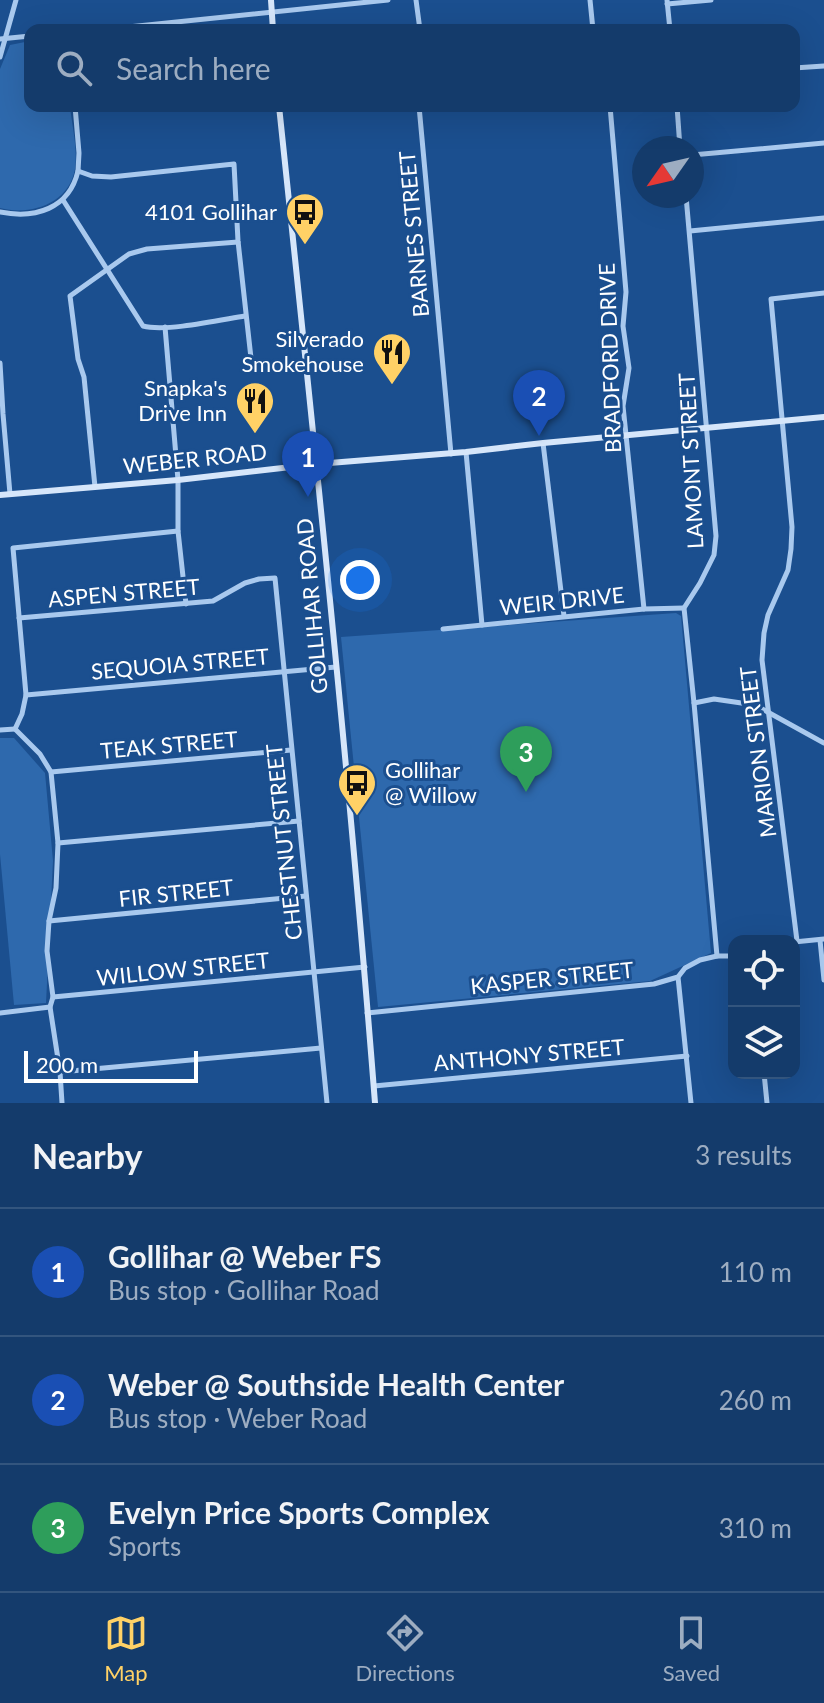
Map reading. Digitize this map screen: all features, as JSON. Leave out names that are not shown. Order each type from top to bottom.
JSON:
[{"type":"main road","points":[[271,0],[273,24]]},
{"type":"main road","name":"GOLLIHAR ROAD","points":[[280,112],[317,464],[375,1103]]},
{"type":"main road","name":"WEBER ROAD","points":[[0,495],[824,417]]},
{"type":"street","points":[[0,57],[16,0]]},
{"type":"street","points":[[157,24],[388,0]]},
{"type":"street","points":[[416,0],[419,24]]},
{"type":"street","points":[[590,0],[592,24]]},
{"type":"street","points":[[669,24],[667,2],[711,0]]},
{"type":"street","points":[[3,39],[24,37]]},
{"type":"street","points":[[800,68],[824,66]]},
{"type":"street","points":[[0,212],[26,215],[63,200],[74,185],[78,171],[76,112]]},
{"type":"street","name":"BARNES STREET","points":[[420,112],[451,454]]},
{"type":"street","name":"BRADFORD DRIVE","points":[[611,112],[626,292],[623,326],[629,368],[623,406],[644,609]]},
{"type":"street","points":[[677,112],[679,136]]},
{"type":"street","points":[[704,154],[824,143]]},
{"type":"street","points":[[78,171],[92,176],[111,177],[234,164],[238,241],[252,367]]},
{"type":"street","points":[[63,200],[143,326],[165,327],[245,316]]},
{"type":"street","name":"LAMONT STREET","points":[[684,608],[714,555],[716,536],[687,208]]},
{"type":"street","points":[[690,231],[824,218]]},
{"type":"street","points":[[95,487],[84,377],[78,359],[70,296],[129,254],[147,249],[238,241]]},
{"type":"street","name":"MARION STREET","points":[[795,935],[762,660],[768,615],[788,570],[792,527],[771,299],[824,293]]},
{"type":"street","points":[[165,327],[178,480],[178,531],[186,604]]},
{"type":"street","points":[[0,363],[1,414],[10,494]]},
{"type":"street","points":[[543,443],[564,616]]},
{"type":"street","points":[[466,452],[482,625]]},
{"type":"street","points":[[15,729],[26,695],[13,548],[178,531]]},
{"type":"street","name":"ASPEN STREET","points":[[19,618],[213,601],[245,583],[275,578]]},
{"type":"street","name":"CHESTNUT STREET","points":[[275,578],[327,1103]]},
{"type":"street","points":[[684,608],[717,956]]},
{"type":"street","name":"WEIR DRIVE","points":[[443,629],[644,609],[684,608]]},
{"type":"street","name":"SEQUOIA STREET","points":[[26,695],[336,667]]},
{"type":"street","points":[[694,703],[714,699],[755,705],[824,743]]},
{"type":"street","points":[[0,730],[15,729],[40,754],[51,772],[58,843],[56,888],[47,951],[53,997],[50,1007],[62,1103]]},
{"type":"street","name":"TEAK STREET","points":[[51,772],[291,750]]},
{"type":"street","points":[[58,843],[299,821]]},
{"type":"street","name":"FIR STREET","points":[[49,921],[306,896]]},
{"type":"street","points":[[800,941],[822,939],[824,980]]},
{"type":"street","name":"KASPER STREET","points":[[367,1013],[654,984],[678,977],[693,964],[717,956],[728,956]]},
{"type":"street","name":"WILLOW STREET","points":[[53,997],[365,967]]},
{"type":"street","points":[[678,977],[691,1103]]},
{"type":"street","points":[[0,1013],[50,1007]]},
{"type":"street","points":[[60,1072],[321,1048]]},
{"type":"street","name":"ANTHONY STREET","points":[[374,1086],[687,1056]]},
{"type":"street","points":[[765,1079],[767,1103]]},
{"type":"shaded area","points":[[24,42],[24,112],[71,112],[75,146],[75,169],[65,191],[46,205],[24,210],[0,208],[0,69],[10,45]]},
{"type":"shaded area","points":[[676,613],[681,616],[711,953],[650,981],[378,1007],[341,637]]},
{"type":"shaded area","points":[[0,738],[14,738],[45,773],[53,861],[46,1003],[14,1005],[0,854]]},
{"type":"place","name":"4101 Gollihar","points":[[305,246]]},
{"type":"place","name":"Silverado Smokehouse","points":[[392,386]]},
{"type":"place","name":"Snapka's Drive Inn","points":[[255,435]]},
{"type":"place","name":"Weber @ Southside Health Center","points":[[539,436]]},
{"type":"place","name":"Gollihar @ Weber FS","points":[[308,497]]},
{"type":"place","name":"Evelyn Price Sports Complex","points":[[526,792]]},
{"type":"place","name":"Gollihar @ Willow","points":[[357,817]]}]
